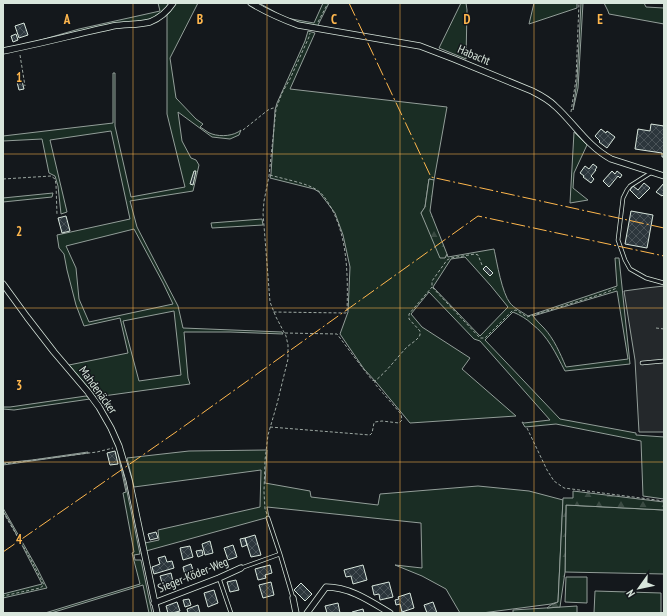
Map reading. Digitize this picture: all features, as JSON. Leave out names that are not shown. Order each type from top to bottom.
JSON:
[{"type":"street","points":[[3,51],[115,26],[150,22],[160,17],[173,3]]},
{"type":"street","name":"Habacht","points":[[251,3],[268,13],[298,25],[407,43],[437,51],[543,97],[555,106],[588,142],[610,159],[664,176]]},
{"type":"street","name":"Mahdenäcker","points":[[3,284],[54,352],[88,392],[111,428],[119,447],[129,480],[157,613]]},
{"type":"street","name":"Sieger-Köder-Weg","points":[[154,603],[241,568]]},
{"type":"street","points":[[307,613],[326,587],[345,589],[390,613]]},
{"type":"street","points":[[293,598],[296,613]]},
{"type":"lane","points":[[652,172],[630,186],[623,198],[618,240],[630,269],[646,278],[664,283]]},
{"type":"lane","points":[[642,362],[664,361]]},
{"type":"lane","points":[[268,518],[293,598]]},
{"type":"lane","points":[[241,568],[280,554]]},
{"type":"lane","points":[[219,578],[231,613]]},
{"type":"path","points":[[268,518],[265,509],[264,492],[265,460],[268,435],[288,359],[288,345],[270,302],[263,213],[264,202],[270,175],[276,109],[310,32],[318,23],[328,3]]},
{"type":"path","points":[[566,117],[572,110],[576,79],[579,3]]},
{"type":"path","points":[[18,48],[25,86]]},
{"type":"path","points":[[243,130],[268,110],[273,108],[276,109]]},
{"type":"path","points":[[270,175],[310,186],[318,190],[327,201],[339,225],[345,251],[348,280],[346,313],[273,312]]},
{"type":"path","points":[[3,179],[51,176],[56,184],[57,215]]},
{"type":"path","points":[[375,381],[407,347],[418,339],[420,331],[409,319],[409,314],[432,287],[432,281],[447,260],[450,258],[475,254],[478,255],[482,266]]},
{"type":"path","points":[[432,287],[478,336],[482,338],[486,338],[512,311],[516,310],[527,318],[617,288]]},
{"type":"path","points":[[656,328],[664,329]]},
{"type":"path","points":[[270,427],[370,435],[372,434],[375,422],[382,421],[399,423],[402,420],[401,414],[375,384],[375,381],[372,380],[354,358],[337,334],[284,333]]},
{"type":"path","points":[[527,428],[547,470],[554,481],[564,488],[664,501]]},
{"type":"path","points":[[3,464],[119,447]]},
{"type":"path","points":[[3,512],[44,585],[40,588],[3,596]]},
{"type":"green space","points":[[158,3],[171,3],[165,10],[150,20],[34,42],[79,29],[160,11]]},
{"type":"green space","points":[[175,3],[198,3],[170,58],[176,98],[196,119],[203,124],[200,127],[209,133],[216,135],[227,135],[235,134],[241,130],[239,135],[230,139],[212,137],[178,112],[182,141],[191,158],[196,160],[199,165],[193,191],[130,201],[137,227],[178,306],[183,328],[282,332],[283,334],[184,332],[188,378],[190,384],[96,397],[69,365],[128,353],[120,318],[84,326],[76,305],[64,254],[59,248],[57,235],[130,219],[111,131],[50,140],[67,212],[61,214],[58,186],[55,176],[49,173],[42,139],[3,141],[3,136],[113,123],[113,73],[115,73],[115,126],[131,197],[185,187],[167,114],[167,15]],"holes":[[[134,229],[173,304],[89,322],[79,299],[76,268],[66,246]],[[174,311],[181,375],[139,381],[123,321]]]},
{"type":"green space","points":[[256,3],[259,3],[286,18],[314,23],[323,3],[329,3],[317,27],[282,17]]},
{"type":"green space","points":[[461,3],[466,3],[467,10],[466,59],[439,48]]},
{"type":"green space","points":[[534,3],[577,3],[577,8],[529,24]]},
{"type":"green space","points":[[581,3],[583,3],[578,88],[573,110],[577,81]]},
{"type":"green space","points":[[604,3],[644,3],[646,7],[664,8],[664,24],[609,14]]},
{"type":"green space","points":[[308,31],[315,33],[290,89],[447,107],[434,180],[429,179],[425,207],[421,213],[445,258],[447,254],[448,257],[494,249],[500,278],[507,298],[516,308],[528,316],[617,286],[615,258],[619,258],[630,364],[565,371],[543,334],[528,320],[513,312],[485,340],[560,419],[636,433],[636,435],[664,437],[664,499],[643,496],[641,441],[556,424],[525,427],[522,422],[550,420],[480,341],[474,339],[429,292],[411,314],[422,327],[470,358],[462,369],[516,416],[410,423],[364,369],[340,334],[348,312],[350,267],[343,235],[335,213],[319,192],[314,189],[270,178],[275,110]],"holes":[[[465,257],[508,307],[480,336],[433,287],[451,259]],[[617,291],[628,359],[566,367],[551,337],[533,316]]]},
{"type":"green space","points":[[574,132],[587,145],[574,173],[573,188],[588,200],[570,203]]},
{"type":"green space","points":[[429,179],[434,180],[430,211],[447,254],[445,258],[440,258],[421,213],[425,207]]},
{"type":"green space","points":[[53,193],[52,197],[3,202],[3,198]]},
{"type":"green space","points":[[262,219],[263,225],[212,228],[211,223]]},
{"type":"green space","points":[[86,396],[90,399],[14,410],[3,409],[3,407]]},
{"type":"green space","points":[[117,449],[140,554],[134,555],[135,560],[141,560],[152,613],[149,613],[143,585],[51,613],[45,613],[140,584],[132,553],[134,552],[123,493],[126,492]]},
{"type":"green space","points":[[267,450],[265,483],[310,491],[311,497],[378,505],[380,494],[478,486],[529,491],[563,500],[558,602],[482,613],[460,613],[446,589],[422,576],[395,565],[422,568],[421,523],[267,507],[269,517],[146,551],[145,543],[159,540],[158,530],[260,507],[261,470],[134,487],[127,458],[189,451]]},
{"type":"green space","points":[[88,453],[3,465],[3,463]]},
{"type":"green space","points":[[573,491],[664,502],[664,510],[566,505],[565,572],[560,607],[547,608],[558,602],[563,498],[573,498]]},
{"type":"green space","points":[[566,505],[664,510],[664,574],[565,572]]},
{"type":"green space","points":[[3,508],[47,588],[3,598],[3,594],[42,584],[3,511]]},
{"type":"green space","points":[[566,577],[587,577],[587,603],[565,602]]},
{"type":"green space","points":[[595,591],[661,593],[661,613],[594,613]]},
{"type":"green space","points":[[577,606],[577,613],[513,613],[513,610]]},
{"type":"shaded area","points":[[664,286],[664,432],[639,432],[635,360],[624,291]]},
{"type":"building","points":[[24,23],[28,35],[19,38],[15,26]]},
{"type":"building","points":[[16,34],[18,40],[13,42],[11,36]]},
{"type":"building","points":[[22,81],[24,89],[19,90],[17,82]]},
{"type":"building","points":[[651,124],[664,126],[664,157],[662,157],[662,153],[635,149],[638,129],[650,131]]},
{"type":"building","points":[[601,129],[606,133],[607,131],[615,137],[607,148],[599,142],[600,141],[595,136]]},
{"type":"building","points":[[593,164],[597,167],[591,176],[594,179],[591,183],[580,173],[585,166],[589,169]]},
{"type":"building","points":[[194,171],[196,171],[193,185],[190,184]]},
{"type":"building","points":[[612,171],[615,174],[617,171],[622,175],[620,178],[618,176],[609,187],[603,181]]},
{"type":"building","points":[[644,183],[650,188],[639,199],[630,190],[633,186],[638,190]]},
{"type":"building","points":[[664,183],[664,194],[662,196],[656,192]]},
{"type":"building","points":[[631,211],[653,215],[647,248],[625,244]]},
{"type":"building","points":[[66,216],[70,231],[62,233],[58,218]]},
{"type":"building","points":[[486,266],[493,273],[490,276],[483,269]]},
{"type":"building","points":[[115,451],[118,464],[110,465],[107,453]]},
{"type":"building","points":[[156,532],[158,538],[150,540],[148,534]]},
{"type":"building","points":[[255,535],[261,555],[251,557],[245,538]]},
{"type":"building","points":[[245,538],[247,545],[242,547],[240,539]]},
{"type":"building","points":[[210,541],[213,553],[205,555],[202,544]]},
{"type":"building","points":[[233,545],[237,557],[228,560],[224,548]]},
{"type":"building","points":[[190,546],[193,557],[183,560],[180,548]]},
{"type":"building","points":[[202,550],[203,555],[198,557],[196,551]]},
{"type":"building","points":[[165,556],[167,562],[172,561],[174,568],[154,574],[152,567],[160,564],[158,558]]},
{"type":"building","points":[[191,564],[195,576],[186,579],[183,567]]},
{"type":"building","points":[[270,565],[272,573],[265,575],[266,578],[258,580],[255,569]]},
{"type":"building","points":[[363,565],[367,580],[353,584],[351,576],[346,577],[344,570]]},
{"type":"building","points":[[171,573],[174,586],[164,589],[160,576]]},
{"type":"building","points":[[236,580],[239,590],[230,592],[227,582]]},
{"type":"building","points":[[271,582],[274,595],[263,598],[259,585]]},
{"type":"building","points":[[389,582],[393,597],[380,600],[379,594],[374,595],[372,586]]},
{"type":"building","points":[[301,583],[312,594],[305,601],[294,590]]},
{"type":"building","points":[[214,590],[218,603],[208,607],[204,593]]},
{"type":"building","points":[[410,593],[414,608],[402,612],[400,604],[396,605],[395,600],[399,599],[398,597]]},
{"type":"building","points":[[189,599],[191,605],[185,607],[183,600]]},
{"type":"building","points":[[177,602],[180,611],[168,613],[166,606]]},
{"type":"building","points":[[433,602],[437,613],[427,613],[424,605]]},
{"type":"building","points":[[338,603],[340,613],[327,613],[325,606]]},
{"type":"building","points":[[198,605],[200,613],[188,613],[187,609]]},
{"type":"building","points":[[363,609],[364,613],[352,613],[352,612]]},
{"type":"power","points":[[349,3],[431,177],[664,228]]},
{"type":"power","points":[[3,552],[176,432],[478,216],[664,256]]}]
